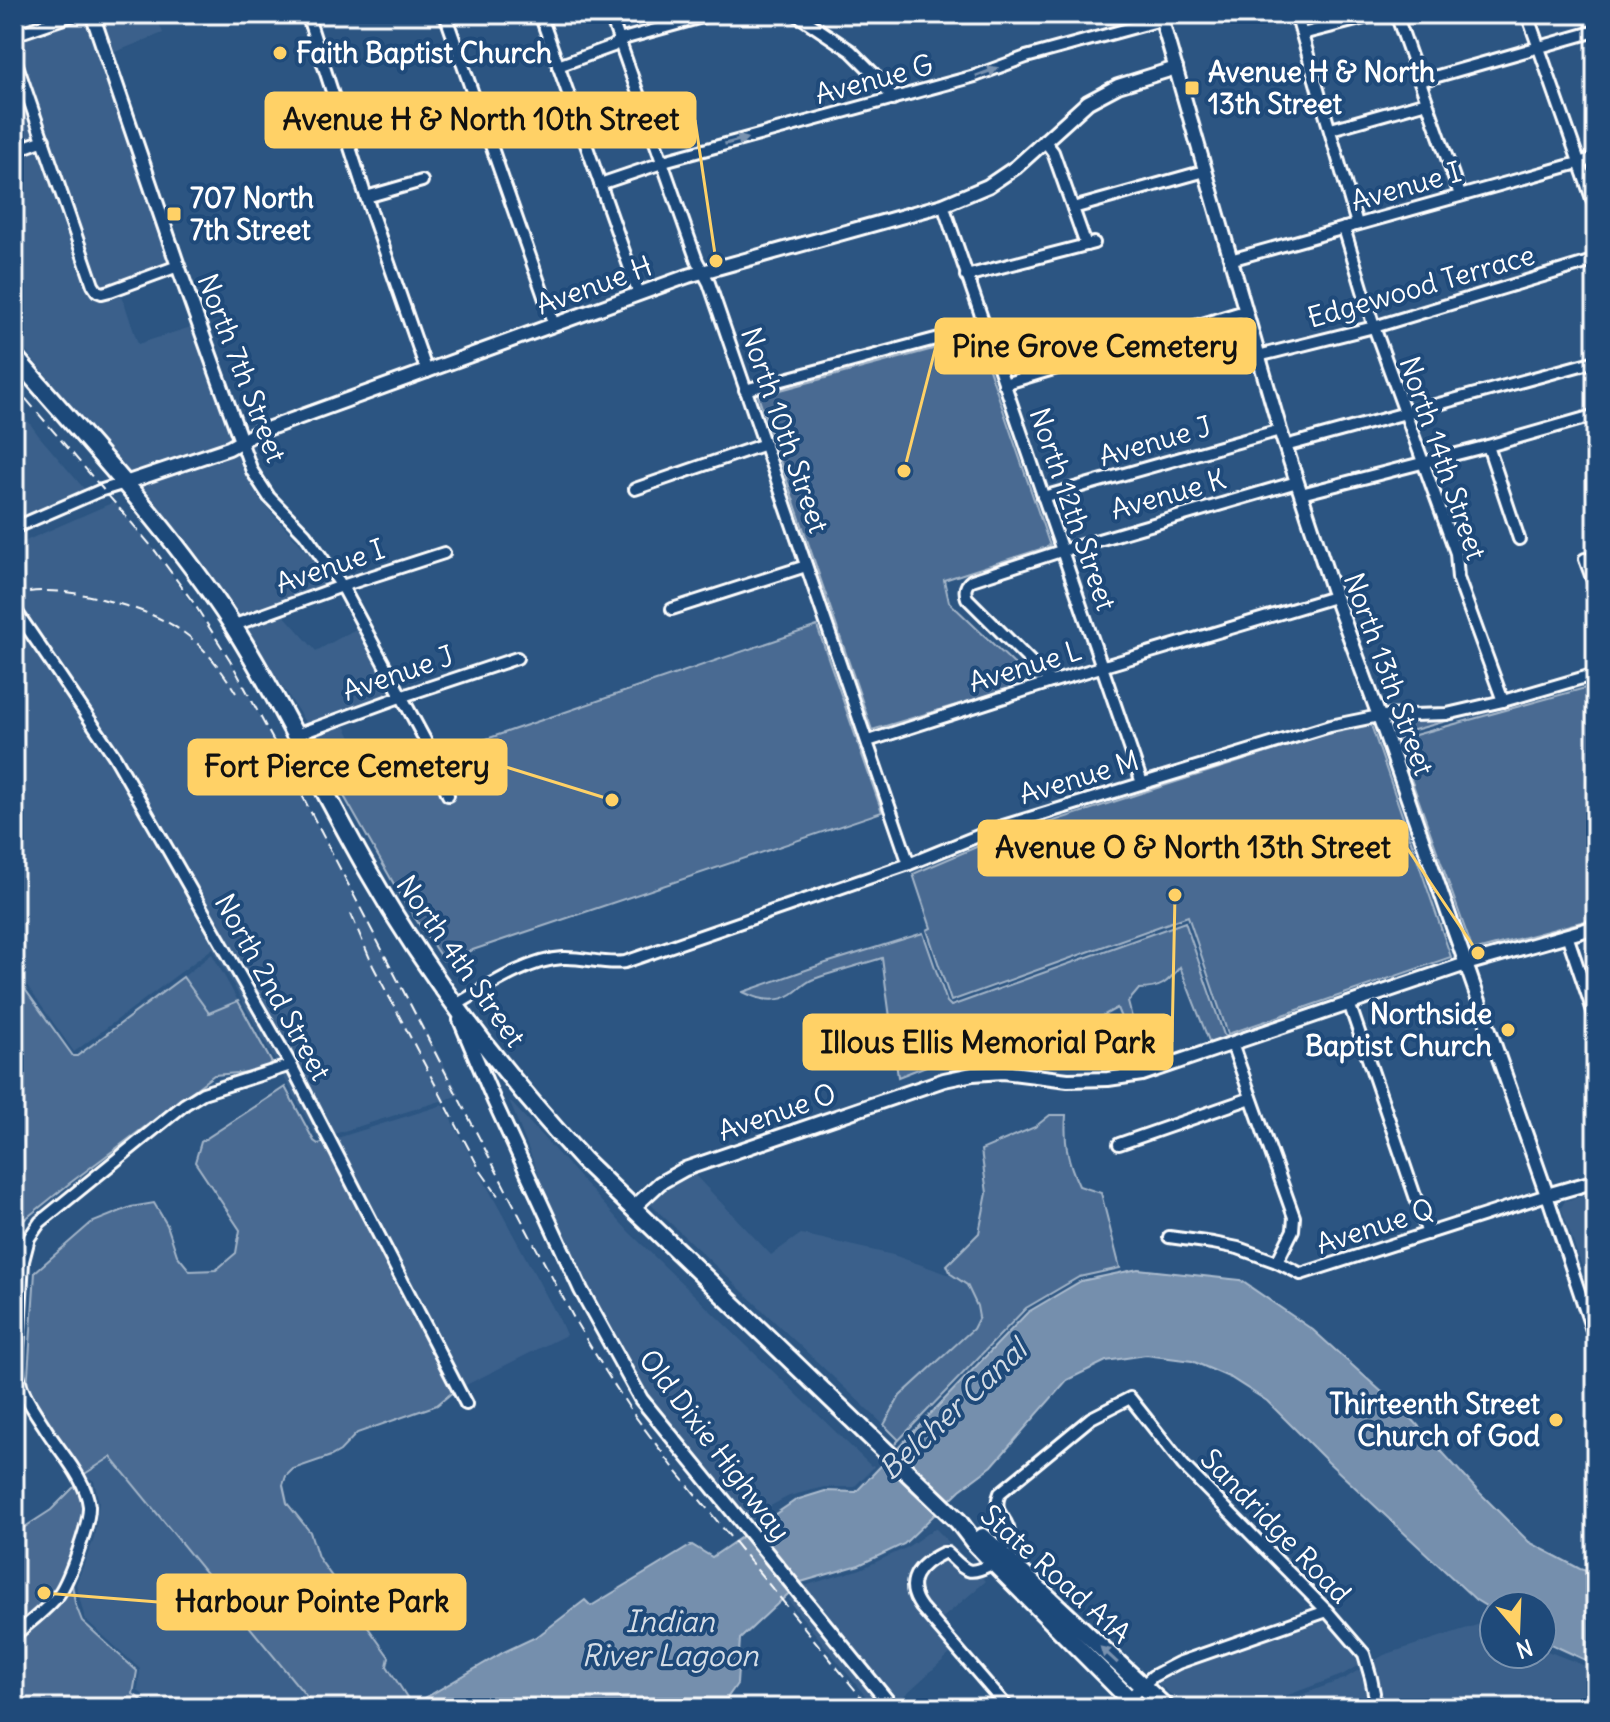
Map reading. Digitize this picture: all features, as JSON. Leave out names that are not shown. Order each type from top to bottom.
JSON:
[{"type":"main road","name":"North 4th Street","points":[[14,356],[176,546],[232,626],[296,735],[369,873],[454,1006],[511,1078],[583,1160],[632,1209],[958,1521]]},
{"type":"main road","name":"State Road A1A","points":[[958,1521],[974,1542],[997,1558],[1166,1708]]},
{"type":"main road","name":"State Road A1A","points":[[997,1558],[1134,1703]]},
{"type":"street","points":[[14,35],[76,14]]},
{"type":"street","name":"North 7th Street","points":[[92,14],[252,471],[269,497],[305,534],[342,586],[432,753],[448,795]]},
{"type":"street","points":[[307,14],[427,372]]},
{"type":"street","points":[[445,14],[554,325]]},
{"type":"street","points":[[540,14],[639,294]]},
{"type":"street","name":"North 10th Street","points":[[610,14],[662,163],[709,283],[909,864]]},
{"type":"street","points":[[558,66],[613,46],[619,40],[713,14]]},
{"type":"street","points":[[796,14],[851,51],[893,99]]},
{"type":"street","points":[[1296,14],[1357,224]]},
{"type":"street","points":[[1302,34],[1380,14]]},
{"type":"street","points":[[1396,14],[1460,195]]},
{"type":"street","points":[[1527,14],[1596,210]]},
{"type":"street","name":"Avenue G","points":[[600,184],[682,156],[975,76],[1026,57],[1161,17]]},
{"type":"street","name":"North 13th Street","points":[[1161,17],[1280,430],[1334,597],[1379,716],[1596,1342]]},
{"type":"street","points":[[1420,81],[1596,31]]},
{"type":"street","points":[[14,56],[97,291],[110,291],[178,266]]},
{"type":"street","name":"Avenue H","points":[[14,528],[99,491],[229,448],[256,433],[639,294],[703,272],[943,205],[988,186],[1016,167],[1088,102],[1118,86],[1176,68]]},
{"type":"street","points":[[1331,129],[1427,102]]},
{"type":"street","points":[[14,151],[44,140]]},
{"type":"street","points":[[966,276],[1090,244],[1053,152],[1044,140]]},
{"type":"street","name":"Avenue I","points":[[1230,260],[1596,158]]},
{"type":"street","points":[[1073,208],[1205,171]]},
{"type":"street","points":[[366,197],[422,181]]},
{"type":"street","name":"North 12th Street","points":[[943,205],[1142,783]]},
{"type":"street","name":"North 14th Street","points":[[1344,228],[1374,327],[1458,559],[1458,578],[1503,701]]},
{"type":"street","name":"Edgewood Terrace","points":[[1258,356],[1374,327],[1596,260]]},
{"type":"street","points":[[1004,384],[1245,311]]},
{"type":"street","points":[[745,390],[984,326]]},
{"type":"street","points":[[1285,446],[1596,361]]},
{"type":"street","name":"Avenue K","points":[[1051,682],[967,598],[965,588],[972,580],[1061,551],[1299,488],[1424,463],[1596,415]]},
{"type":"street","name":"Avenue J","points":[[1043,497],[1280,430]]},
{"type":"street","points":[[635,489],[765,444]]},
{"type":"street","points":[[1488,446],[1519,539]]},
{"type":"street","name":"Avenue I","points":[[232,626],[444,553]]},
{"type":"street","points":[[1585,559],[1596,589]]},
{"type":"street","points":[[672,609],[806,566]]},
{"type":"street","name":"Avenue L","points":[[868,741],[1334,597]]},
{"type":"street","name":"North 2nd Street","points":[[14,608],[115,757],[291,1065],[466,1404]]},
{"type":"street","name":"Avenue J","points":[[296,735],[517,658]]},
{"type":"street","name":"Avenue M","points":[[454,1006],[499,981],[548,960],[565,958],[611,964],[625,962],[909,864],[996,828],[1330,726],[1379,716],[1447,714],[1596,674]]},
{"type":"street","name":"Avenue O","points":[[632,1209],[660,1183],[685,1169],[944,1080],[1003,1072],[1068,1080],[1142,1074],[1466,964],[1596,927]]},
{"type":"street","points":[[1567,935],[1596,1020]]},
{"type":"street","points":[[1349,1003],[1428,1234]]},
{"type":"street","name":"Old Dixie Highway","points":[[454,1006],[581,1290],[641,1399],[893,1708]]},
{"type":"street","points":[[1232,1044],[1294,1217],[1293,1230],[1277,1262]]},
{"type":"street","points":[[14,1636],[59,1594],[69,1575],[87,1522],[89,1506],[75,1471],[18,1381],[23,1261],[29,1238],[40,1222],[185,1104],[203,1093],[291,1065]]},
{"type":"street","points":[[494,1101],[495,1088],[511,1078]]},
{"type":"street","points":[[1119,1144],[1251,1098]]},
{"type":"street","name":"Avenue Q","points":[[1169,1237],[1238,1248],[1277,1262],[1294,1272],[1309,1273],[1596,1181]]},
{"type":"street","name":"Sandridge Road","points":[[997,1558],[1009,1533],[997,1506],[1000,1493],[1091,1418],[1130,1398],[1183,1465],[1327,1611],[1364,1654],[1374,1693]]},
{"type":"street","points":[[997,1558],[970,1572],[947,1553],[937,1555],[917,1572],[913,1590],[921,1607],[1008,1708]]},
{"type":"street","points":[[1134,1703],[1142,1685],[1178,1663],[1327,1611]]},
{"type":"shaded area","points":[[155,14],[163,33],[110,54],[97,15]]},
{"type":"shaded area","points":[[87,15],[172,263],[99,286],[14,44],[14,40]]},
{"type":"shaded area","points":[[14,68],[39,137],[14,146]]},
{"type":"shaded area","points":[[42,146],[93,296],[120,290],[138,344],[194,326],[234,438],[131,476],[14,337],[14,156]]},
{"type":"shaded area","points":[[978,337],[1050,546],[944,580],[949,602],[1033,682],[872,730],[758,396]]},
{"type":"shaded area","points":[[14,402],[86,491],[14,523]]},
{"type":"shaded area","points":[[237,447],[260,500],[308,553],[331,585],[238,619],[137,484]]},
{"type":"shaded area","points":[[114,502],[153,548],[230,660],[460,1095],[318,1139],[213,948],[74,1052],[14,967],[14,546]]},
{"type":"shaded area","points":[[282,613],[316,651],[356,629],[393,694],[307,725],[244,626]]},
{"type":"shaded area","points":[[817,626],[882,812],[443,960],[403,900],[340,789]]},
{"type":"shaded area","points":[[1596,685],[1596,918],[1473,951],[1397,740]]},
{"type":"shaded area","points":[[1501,706],[1393,738],[1470,954],[1475,956],[1469,958],[1385,721],[1448,719]]},
{"type":"shaded area","points":[[1374,722],[1460,961],[1211,1046],[1180,967],[1163,984],[1139,989],[1128,1002],[1136,1033],[1126,1030],[1117,1008],[1078,1031],[1047,1033],[1023,1030],[1003,1034],[989,1048],[963,1059],[944,1059],[898,1077],[882,958],[814,979],[780,999],[761,999],[743,992],[923,933],[951,1006],[1185,922],[1224,1035],[1229,1038],[1454,960],[1455,955]]},
{"type":"shaded area","points":[[344,723],[368,774],[336,787],[311,734]]},
{"type":"shaded area","points":[[1371,725],[1451,957],[1228,1034],[1188,916],[951,1001],[927,930],[931,928],[913,874],[988,842],[1323,735]]},
{"type":"shaded area","points":[[212,954],[238,1001],[209,1013],[183,977]]},
{"type":"shaded area","points":[[14,974],[73,1056],[183,977],[209,1013],[238,1001],[273,1065],[250,1072],[214,1075],[14,1228]]},
{"type":"shaded area","points":[[285,1087],[314,1141],[318,1144],[326,1142],[454,1391],[437,1405],[357,1433],[340,1451],[293,1469],[283,1485],[287,1503],[310,1532],[318,1557],[389,1657],[387,1666],[412,1705],[409,1708],[316,1708],[111,1457],[83,1475],[60,1445],[27,1389],[35,1272],[91,1223],[131,1207],[154,1203],[167,1225],[177,1255],[190,1271],[216,1270],[236,1253],[240,1230],[195,1162],[201,1142]]},
{"type":"shaded area","points":[[509,1100],[630,1233],[873,1465],[854,1487],[824,1487],[789,1496],[761,1511],[750,1523],[645,1396],[577,1271]]},
{"type":"shaded area","points":[[443,1105],[566,1335],[462,1387],[334,1139]]},
{"type":"shaded area","points":[[1050,1115],[1066,1115],[1066,1143],[1072,1168],[1079,1186],[1101,1193],[1120,1268],[1079,1277],[1026,1308],[899,1440],[884,1425],[900,1396],[973,1329],[979,1317],[967,1285],[951,1274],[947,1265],[979,1233],[987,1193],[981,1150],[1035,1127]]},
{"type":"shaded area","points":[[690,1170],[771,1255],[801,1234],[893,1255],[953,1276],[967,1285],[980,1317],[973,1329],[900,1396],[884,1425],[647,1201]]},
{"type":"shaded area","points":[[1596,1192],[1596,1305],[1561,1208],[1565,1201]]},
{"type":"shaded area","points":[[111,1456],[316,1708],[162,1708],[138,1691],[140,1669],[85,1619],[76,1584],[94,1539],[99,1502],[94,1481],[84,1480],[82,1476]]},
{"type":"shaded area","points":[[91,1483],[95,1501],[90,1537],[72,1584],[75,1603],[82,1621],[137,1671],[133,1694],[154,1708],[14,1708],[14,1534],[51,1510],[73,1488]]},
{"type":"shaded area","points":[[935,1528],[973,1567],[968,1567],[959,1559],[933,1553],[909,1578],[907,1589],[911,1601],[953,1651],[895,1704],[801,1589],[861,1569],[906,1548]]},
{"type":"shaded area","points":[[943,1558],[964,1576],[981,1576],[986,1581],[939,1621],[918,1596],[916,1584]]},
{"type":"shaded area","points":[[794,1595],[887,1708],[875,1708],[788,1600]]},
{"type":"shaded area","points":[[1326,1617],[1362,1663],[1342,1675],[1253,1708],[1187,1708],[1155,1681],[1179,1665]]},
{"type":"shaded area","points":[[1478,1625],[1478,1670],[1558,1670],[1558,1655],[1596,1672],[1596,1708],[1266,1708],[1344,1679],[1384,1655]]},
{"type":"water","name":"Indian River Lagoon","points":[[1138,1269],[1240,1280],[1313,1330],[1413,1420],[1529,1542],[1596,1574],[1596,1665],[1558,1647],[1558,1590],[1478,1590],[1478,1601],[1267,1401],[1231,1378],[1192,1361],[1146,1355],[1106,1361],[1067,1380],[992,1466],[960,1490],[904,1544],[859,1565],[801,1582],[740,1639],[737,1684],[720,1708],[416,1708],[425,1698],[538,1636],[585,1600],[591,1606],[692,1545],[712,1557],[796,1500],[825,1491],[856,1492],[1028,1312],[1081,1281]]},
{"type":"railway","points":[[14,385],[153,548],[230,660],[531,1238],[606,1372],[673,1467],[870,1708]]},
{"type":"railway","points":[[29,592],[59,591],[89,596],[131,607],[168,623],[197,643],[236,693]]},
{"type":"railway","points":[[351,914],[373,966],[480,1170],[501,1200]]},
{"type":"place","name":"Faith Baptist Church","points":[[280,53]]},
{"type":"place","name":"Avenue H & North 13th Street","points":[[1192,88]]},
{"type":"place","name":"707 North 7th Street","points":[[174,214]]},
{"type":"place","name":"Avenue H & North 10th Street","points":[[716,261]]},
{"type":"place","name":"Pine Grove Cemetery","points":[[904,471]]},
{"type":"place","name":"Fort Pierce Cemetery","points":[[612,800]]},
{"type":"place","name":"Illous Ellis Memorial Park","points":[[1175,895]]},
{"type":"place","name":"Avenue O & North 13th Street","points":[[1478,953]]},
{"type":"place","name":"Northside Baptist Church","points":[[1508,1030]]},
{"type":"place","name":"Thirteenth Street Church of God","points":[[1556,1420]]},
{"type":"place","name":"Harbour Pointe Park","points":[[44,1593]]},
{"type":"water label","name":"Belcher Canal","points":[[953,1410]]}]
